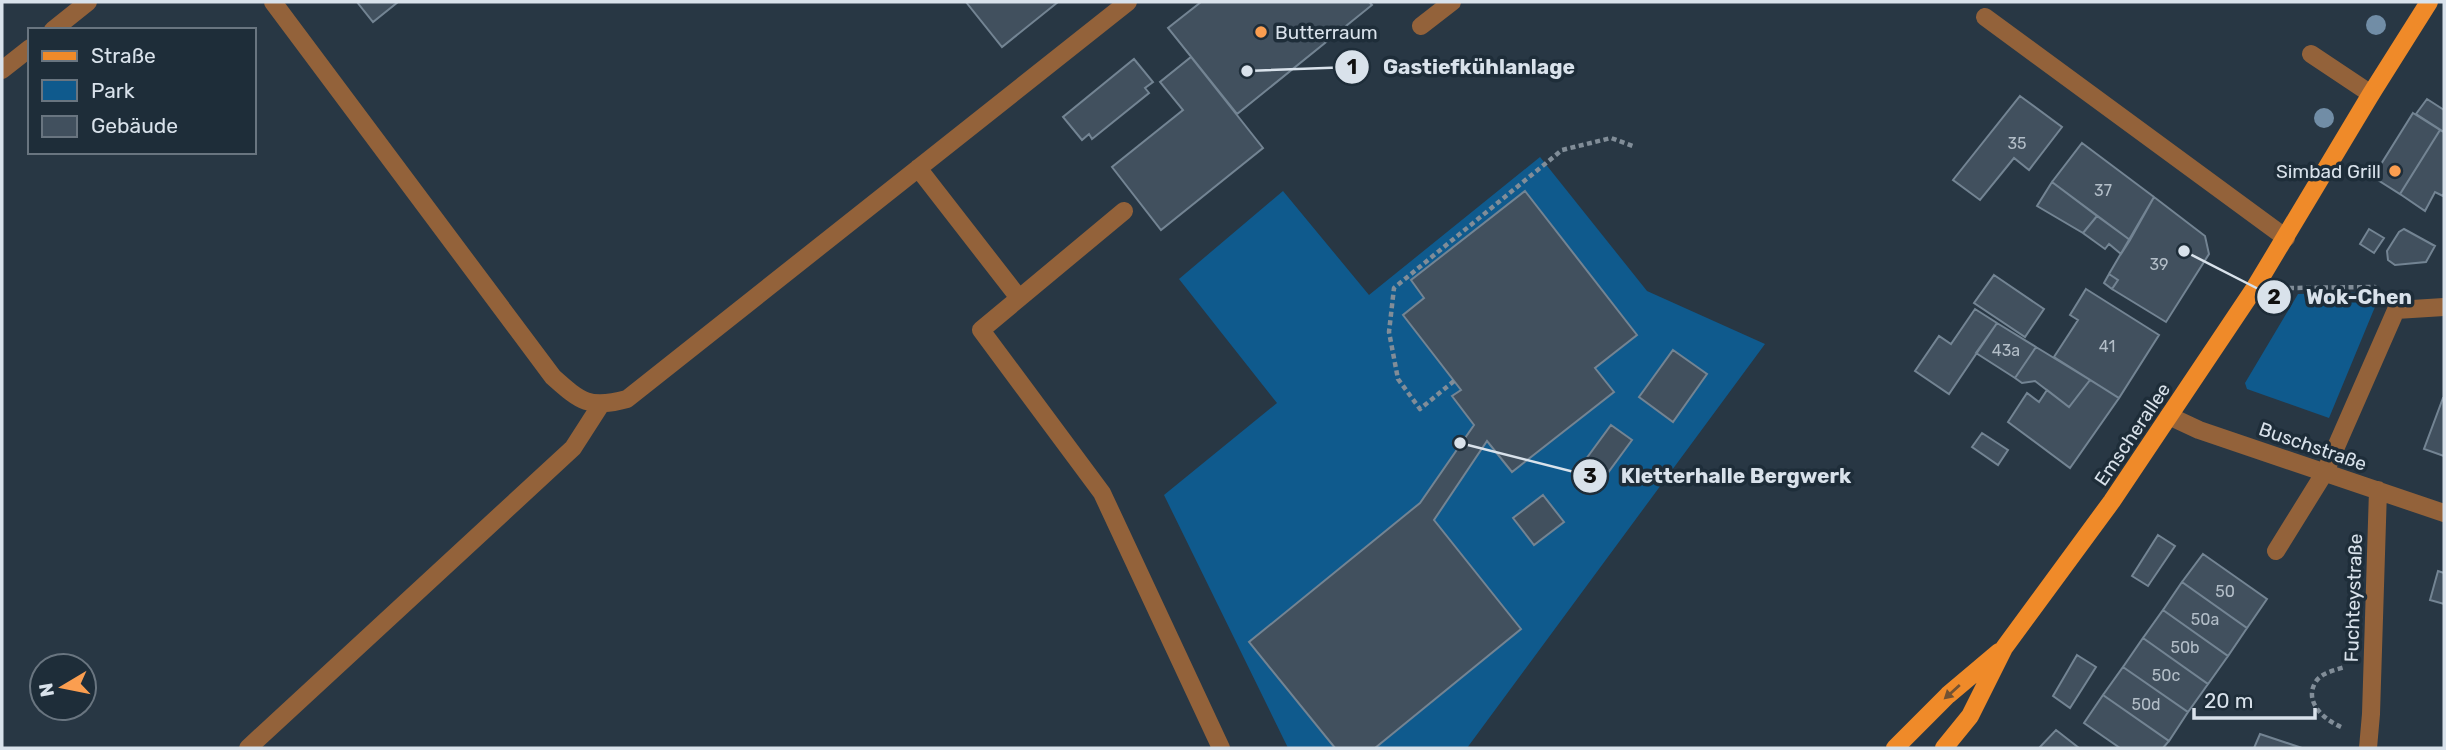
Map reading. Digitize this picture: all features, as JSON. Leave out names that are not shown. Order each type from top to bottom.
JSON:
[{"type":"main road","name":"Emscherallee","points":[[1944,748],[1970,716],[2004,648],[2112,501],[2254,289],[2429,2]]},
{"type":"main road","name":"Emscherallee","points":[[1895,748],[1948,695],[2004,648]]},
{"type":"street","points":[[56,28],[88,2]]},
{"type":"street","points":[[273,2],[553,377],[576,397],[600,406],[627,400],[1128,2]]},
{"type":"street","points":[[1421,26],[1452,2]]},
{"type":"street","points":[[1985,16],[2286,238]]},
{"type":"street","points":[[2,70],[28,50]]},
{"type":"street","points":[[2311,54],[2371,94]]},
{"type":"street","points":[[918,168],[1019,298]]},
{"type":"street","points":[[1124,211],[981,330],[1102,493],[1221,748]]},
{"type":"street","points":[[2276,551],[2325,472],[2396,310],[2444,307]]},
{"type":"street","points":[[248,748],[573,449],[600,406]]},
{"type":"street","name":"Buschstraße","points":[[2169,416],[2199,430],[2444,513]]},
{"type":"street","name":"Fuchteystraße","points":[[2368,748],[2378,490]]},
{"type":"path","points":[[1454,381],[1420,409],[1398,379],[1389,332],[1394,288],[1562,150],[1612,138],[1633,146]]},
{"type":"path","points":[[2254,289],[2375,286],[2396,310]]},
{"type":"path","points":[[2346,729],[2327,721],[2319,713],[2312,691],[2315,681],[2329,672],[2349,666]]},
{"type":"green space","points":[[1540,157],[1647,291],[1765,344],[1467,748],[1288,748],[1164,495],[1277,403],[1179,279],[1283,191],[1369,295]]},
{"type":"green space","points":[[2371,292],[2377,302],[2329,418],[2247,389],[2245,383],[2298,294]]},
{"type":"building","points":[[357,2],[398,2],[373,22]]},
{"type":"building","points":[[966,2],[1058,2],[1002,47]]},
{"type":"building","points":[[1201,2],[1369,2],[1372,5],[1237,114],[1168,28]]},
{"type":"building","points":[[1191,57],[1263,148],[1161,230],[1112,167],[1183,110],[1160,82]]},
{"type":"building","points":[[1134,59],[1153,82],[1145,88],[1149,93],[1092,139],[1089,134],[1082,140],[1063,117]]},
{"type":"building","points":[[2020,96],[2062,127],[2029,170],[2014,158],[1980,200],[1953,180]]},
{"type":"building","points":[[2427,99],[2444,110],[2444,132],[2416,114]]},
{"type":"building","points":[[2413,113],[2440,130],[2400,194],[2373,177]]},
{"type":"building","points":[[2440,130],[2444,132],[2444,193],[2443,196],[2435,192],[2425,211],[2400,194]]},
{"type":"building","points":[[2082,143],[2154,197],[2130,240],[2052,182]]},
{"type":"building","points":[[2052,182],[2097,216],[2083,233],[2037,206]]},
{"type":"building","points":[[1525,191],[1637,335],[1595,368],[1614,392],[1512,472],[1487,441],[1434,520],[1521,629],[1375,748],[1335,748],[1249,642],[1420,503],[1474,425],[1452,396],[1461,390],[1403,315],[1424,298],[1411,280]]},
{"type":"building","points":[[2154,197],[2205,236],[2209,254],[2166,322],[2112,289],[2118,280],[2109,274]]},
{"type":"building","points":[[2097,216],[2130,240],[2121,254],[2109,244],[2105,249],[2083,233]]},
{"type":"building","points":[[2369,229],[2384,238],[2374,253],[2360,244]]},
{"type":"building","points":[[2404,229],[2435,246],[2426,262],[2395,265],[2388,260],[2387,251],[2399,232]]},
{"type":"building","points":[[2109,274],[2118,280],[2112,289],[2104,283]]},
{"type":"building","points":[[1994,275],[2044,309],[2025,337],[1974,303]]},
{"type":"building","points":[[2086,289],[2159,335],[2119,398],[2054,357],[2078,320],[2070,315]]},
{"type":"building","points":[[1975,309],[1997,323],[1949,394],[1915,371],[1939,336],[1951,344]]},
{"type":"building","points":[[1997,323],[2036,347],[2015,378],[1976,353]]},
{"type":"building","points":[[2036,347],[2090,380],[2069,407],[2035,381],[2022,383],[2015,378]]},
{"type":"building","points":[[1673,350],[1707,374],[1673,422],[1639,397]]},
{"type":"building","points":[[2090,380],[2119,398],[2070,468],[2008,422],[2027,393],[2039,402],[2047,390],[2069,407]]},
{"type":"building","points":[[2444,398],[2444,456],[2424,449]]},
{"type":"building","points":[[1611,425],[1632,440],[1607,474],[1586,459]]},
{"type":"building","points":[[1982,433],[2008,450],[1998,465],[1972,447]]},
{"type":"building","points":[[1543,495],[1564,522],[1534,545],[1513,518]]},
{"type":"building","points":[[2158,535],[2175,546],[2148,586],[2132,576]]},
{"type":"building","points":[[2203,554],[2267,599],[2247,628],[2182,582]]},
{"type":"building","points":[[2438,571],[2444,573],[2444,604],[2430,600]]},
{"type":"building","points":[[2182,582],[2247,628],[2228,656],[2163,610]]},
{"type":"building","points":[[2163,610],[2228,656],[2208,684],[2143,638]]},
{"type":"building","points":[[2143,638],[2208,684],[2188,712],[2123,667]]},
{"type":"building","points":[[2077,655],[2096,667],[2070,708],[2053,696]]},
{"type":"building","points":[[2123,667],[2188,712],[2169,741],[2103,695]]},
{"type":"building","points":[[2103,695],[2169,741],[2163,748],[2120,748],[2084,723]]},
{"type":"building","points":[[2056,730],[2079,748],[2039,748]]},
{"type":"building","points":[[2260,734],[2302,748],[2254,748]]},
{"type":"place","name":"Butterraum","points":[[1261,32]]},
{"type":"place","name":"Gastiefkühlanlage","points":[[1247,71]]},
{"type":"place","name":"Simbad Grill","points":[[2395,171]]},
{"type":"place","name":"Wok-Chen","points":[[2184,251]]},
{"type":"place","name":"Kletterhalle Bergwerk","points":[[1460,443]]}]
